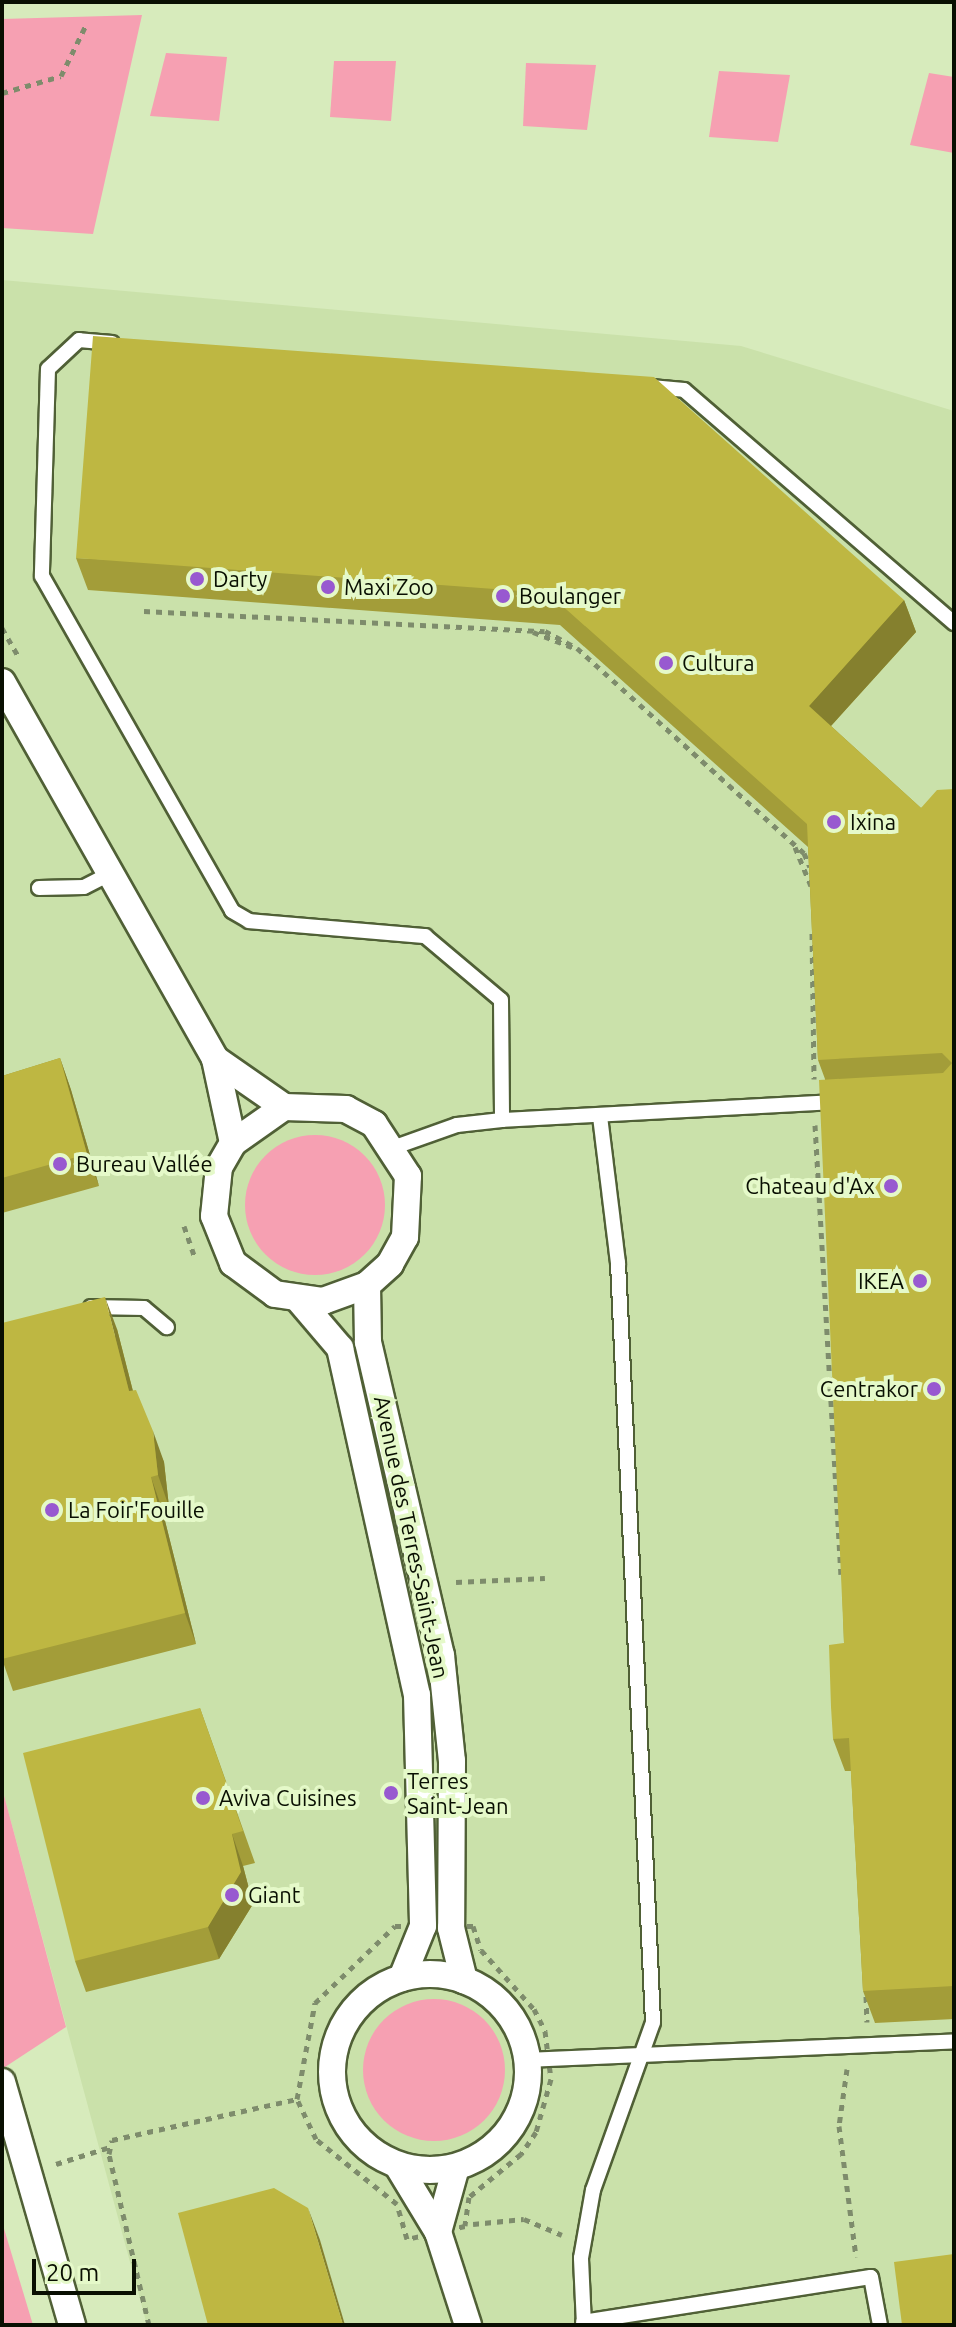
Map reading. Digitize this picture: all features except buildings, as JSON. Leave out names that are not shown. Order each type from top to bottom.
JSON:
[{"type":"street","points":[[2,682],[215,1059],[233,1143]]},
{"type":"street","points":[[215,1059],[284,1107],[346,1109],[395,1147],[411,1206],[397,1250],[367,1285],[300,1301],[252,1281],[220,1241],[214,1190],[233,1143],[284,1107]]},
{"type":"street","name":"Avenue des Terres-Saint-Jean","points":[[367,1285],[368,1342],[441,1655],[452,1761],[451,1928],[464,1980]]},
{"type":"street","name":"Avenue des Terres-Saint-Jean","points":[[300,1301],[340,1348],[417,1695],[423,1926],[402,1978]]},
{"type":"street","points":[[398,2166],[456,2167],[503,2138],[538,2059],[507,2011],[464,1980],[402,1978],[372,1992],[349,2016],[331,2073],[345,2123],[398,2166],[438,2232],[468,2325]]},
{"type":"street","points":[[2,2082],[72,2325]]},
{"type":"street","points":[[438,2232],[456,2167]]},
{"type":"lane","points":[[127,344],[79,340],[48,369],[42,576],[232,911],[249,921],[425,936],[501,1000],[502,1120]]},
{"type":"lane","points":[[636,386],[684,390],[954,623]]},
{"type":"lane","points":[[39,888],[84,887],[109,874]]},
{"type":"lane","points":[[395,1147],[457,1125],[502,1120],[600,1117],[861,1100]]},
{"type":"lane","points":[[600,1117],[618,1263],[653,2022],[593,2190],[584,2244],[584,2323],[865,2278],[880,2325]]},
{"type":"lane","points":[[76,1310],[121,1303],[167,1327]]},
{"type":"lane","points":[[538,2059],[954,2041]]},
{"type":"path","points":[[2,93],[61,76],[85,27]]},
{"type":"path","points":[[144,611],[528,631],[577,648],[794,844],[811,870],[812,903]]},
{"type":"path","points":[[2,628],[25,668]]},
{"type":"path","points":[[812,918],[814,1103]]},
{"type":"path","points":[[817,1148],[842,1589]]},
{"type":"path","points":[[183,1211],[185,1236],[202,1267]]},
{"type":"path","points":[[451,1582],[545,1578]]},
{"type":"path","points":[[465,2226],[469,2197],[521,2154],[536,2132],[548,2103],[538,2059],[545,2031],[523,1988],[481,1950],[473,1926],[395,1926],[328,1983],[306,2033],[297,2099],[316,2139],[397,2204],[407,2239],[465,2226],[524,2219],[584,2244]]},
{"type":"path","points":[[865,1982],[869,2045]]},
{"type":"path","points":[[829,2047],[847,2063],[839,2126],[865,2278]]},
{"type":"path","points":[[28,2173],[110,2147],[118,2136],[297,2099]]},
{"type":"path","points":[[110,2147],[149,2325]]},
{"type":"shaded area","points":[[142,15],[93,234],[2,228],[2,19]]},
{"type":"shaded area","points":[[166,53],[227,57],[219,121],[150,116]]},
{"type":"shaded area","points":[[334,61],[396,61],[391,121],[330,117]]},
{"type":"shaded area","points":[[526,63],[596,65],[587,130],[523,126]]},
{"type":"shaded area","points":[[719,71],[790,75],[778,142],[709,137]]},
{"type":"shaded area","points":[[929,73],[954,77],[954,153],[910,145]]},
{"type":"shaded area","points":[[2,280],[741,346],[954,411],[954,2325],[147,2325],[2,1788]]},
{"type":"shaded area","points":[[315,1135],[342,1141],[364,1156],[379,1178],[385,1205],[379,1232],[364,1254],[342,1269],[315,1275],[288,1269],[266,1254],[251,1232],[245,1205],[251,1178],[266,1156],[288,1141]]},
{"type":"shaded area","points":[[2,1788],[66,2027],[2,2069]]},
{"type":"shaded area","points":[[434,1999],[461,2005],[484,2020],[499,2043],[505,2070],[499,2097],[484,2120],[461,2135],[434,2141],[407,2135],[384,2120],[369,2097],[363,2070],[369,2043],[384,2020],[407,2005]]},
{"type":"shaded area","points":[[2,2222],[33,2325],[2,2325]]},
{"type":"place","name":"Darty","points":[[197,579]]},
{"type":"place","name":"Maxi Zoo","points":[[328,587]]},
{"type":"place","name":"Boulanger","points":[[503,596]]},
{"type":"place","name":"Cultura","points":[[666,663]]},
{"type":"place","name":"Ixina","points":[[834,822]]},
{"type":"place","name":"Bureau Vallée","points":[[60,1164]]},
{"type":"place","name":"Chateau d'Ax","points":[[891,1186]]},
{"type":"place","name":"IKEA","points":[[920,1281]]},
{"type":"place","name":"Centrakor","points":[[934,1389]]},
{"type":"place","name":"La Foir'Fouille","points":[[52,1510]]},
{"type":"place","name":"Terres Saint-Jean","points":[[391,1793]]},
{"type":"place","name":"Aviva Cuisines","points":[[203,1798]]},
{"type":"place","name":"Giant","points":[[232,1895]]}]
